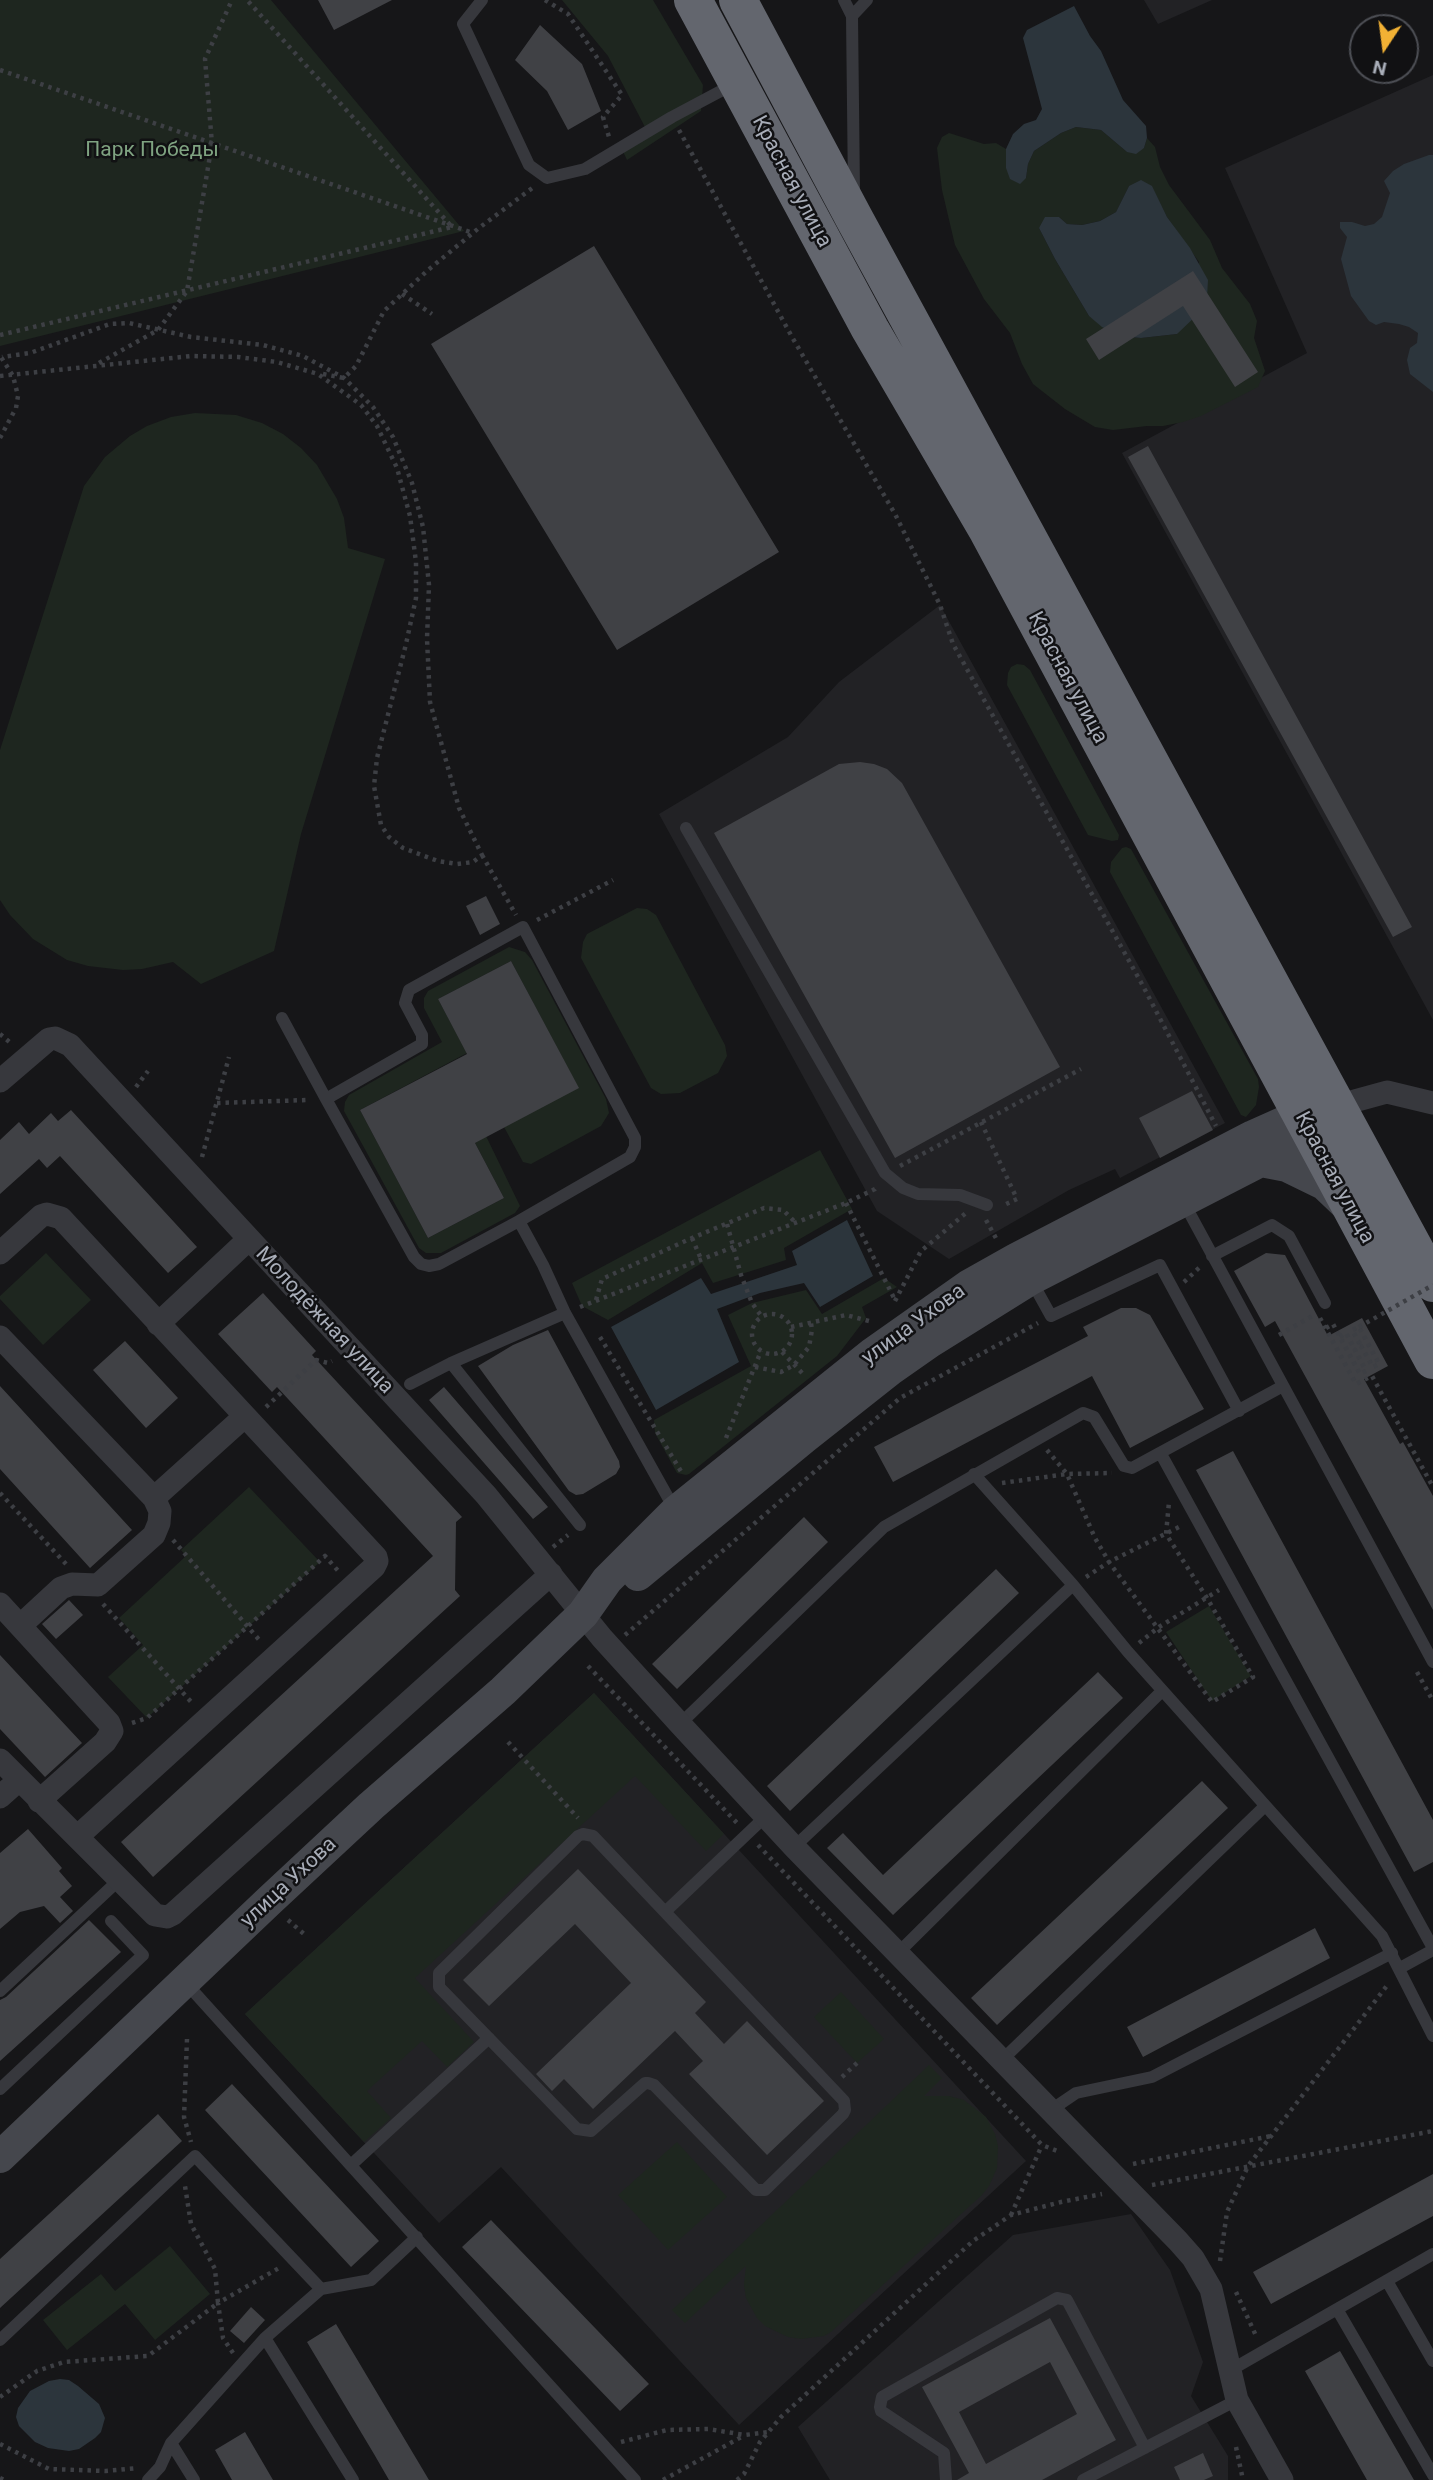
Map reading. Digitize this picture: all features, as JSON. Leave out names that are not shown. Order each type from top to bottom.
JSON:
[{"type":"highway","name":"Красная улица","points":[[693,0],[870,329],[988,531],[1269,1057],[1316,1118],[1433,1284]]},
{"type":"highway","name":"Красная улица","points":[[738,0],[854,218],[1316,1118],[1356,1218],[1433,1360]]},
{"type":"street","name":"Молодёжная улица","points":[[0,1082],[43,1042],[55,1038],[70,1045],[486,1495],[583,1614],[794,1847],[1130,2189],[1193,2258],[1223,2281],[1229,2371],[1237,2400],[1282,2480]]},
{"type":"street","points":[[1269,1057],[1272,1090],[1261,1124],[1257,1148],[1324,1184],[1356,1218]]},
{"type":"street","points":[[1316,1118],[1387,1092],[1433,1103]]},
{"type":"street","name":"улица Ухова","points":[[1,2153],[371,1806],[503,1691],[583,1614],[607,1580],[676,1512],[873,1353],[968,1286],[1316,1118]]},
{"type":"street","name":"улица Ухова","points":[[583,1614],[619,1592],[692,1529],[890,1370],[970,1315],[1031,1279],[1183,1200],[1257,1148]]},
{"type":"street","points":[[0,1253],[41,1216],[47,1214],[61,1218],[376,1557],[376,1564],[77,1837]]},
{"type":"street","points":[[158,1324],[249,1239]]},
{"type":"street","points":[[0,1337],[154,1498],[160,1511],[159,1523],[153,1535],[99,1585],[72,1584],[61,1588],[21,1625]]},
{"type":"street","points":[[154,1498],[244,1417]]},
{"type":"street","points":[[0,1760],[155,1915],[167,1917],[551,1574]]},
{"type":"street","points":[[0,1604],[109,1723],[112,1731],[106,1742],[39,1801]]},
{"type":"street","points":[[0,1797],[19,1780]]},
{"type":"lane","points":[[482,0],[463,24],[529,165],[547,178],[585,169],[737,82]]},
{"type":"lane","points":[[844,0],[852,16],[854,218]]},
{"type":"lane","points":[[852,16],[867,0]]},
{"type":"lane","points":[[686,828],[885,1174],[903,1188],[918,1194],[960,1195],[989,1207]]},
{"type":"lane","points":[[282,1018],[326,1099],[414,1257],[421,1264],[439,1264],[519,1221],[630,1157],[635,1147],[635,1138],[523,927],[409,990],[405,1003],[422,1035],[422,1044],[326,1099]]},
{"type":"lane","points":[[1183,1200],[1433,1662]]},
{"type":"lane","points":[[519,1221],[565,1313],[676,1512]]},
{"type":"lane","points":[[1213,1256],[1272,1225],[1289,1236],[1325,1303]]},
{"type":"lane","points":[[1031,1279],[1051,1317],[1160,1265],[1239,1411]]},
{"type":"lane","points":[[410,1384],[565,1313]]},
{"type":"lane","points":[[451,1363],[580,1525]]},
{"type":"lane","points":[[680,1724],[884,1527],[974,1474],[1083,1413],[1094,1417],[1124,1465],[1138,1466],[1283,1386]]},
{"type":"lane","points":[[1161,1454],[1433,1949],[1400,1968]]},
{"type":"lane","points":[[974,1474],[1128,1652],[1382,1936],[1433,2036]]},
{"type":"lane","points":[[794,1847],[1073,1586]]},
{"type":"lane","points":[[898,1953],[1162,1690]]},
{"type":"lane","points":[[1002,2060],[1265,1806]]},
{"type":"lane","points":[[665,1912],[766,1816]]},
{"type":"lane","points":[[578,1836],[593,1836],[665,1912],[844,2101],[843,2114],[765,2190],[756,2190],[654,2085],[645,2083],[591,2131],[581,2131],[439,1987],[439,1973],[578,1836]]},
{"type":"lane","points":[[0,1991],[120,1880]]},
{"type":"lane","points":[[0,2089],[144,1955],[111,1921]]},
{"type":"lane","points":[[1051,2110],[1076,2093],[1152,2077],[1392,1954]]},
{"type":"lane","points":[[185,1981],[634,2480]]},
{"type":"lane","points":[[351,2165],[488,2038]]},
{"type":"lane","points":[[0,2340],[195,2156],[321,2289]]},
{"type":"lane","points":[[148,2480],[160,2467],[171,2442],[265,2338],[321,2289],[371,2280],[416,2237]]},
{"type":"lane","points":[[1229,2371],[1433,2254]]},
{"type":"lane","points":[[1387,2281],[1433,2361]]},
{"type":"lane","points":[[946,2480],[944,2453],[881,2411],[882,2397],[1057,2298],[1067,2300],[1145,2448]]},
{"type":"lane","points":[[1337,2309],[1433,2475]]},
{"type":"lane","points":[[265,2338],[353,2480]]},
{"type":"lane","points":[[1083,2480],[1237,2400]]},
{"type":"lane","points":[[171,2442],[194,2480]]},
{"type":"path","points":[[96,365],[158,330],[187,291],[212,144],[205,58],[232,0]]},
{"type":"path","points":[[247,0],[452,227]]},
{"type":"path","points":[[545,0],[568,14],[622,95],[603,117],[614,151]]},
{"type":"path","points":[[0,69],[473,233]]},
{"type":"path","points":[[672,117],[792,337],[895,514],[940,605],[953,644],[1143,986],[1219,1133]]},
{"type":"path","points":[[344,378],[356,366],[384,312],[402,294],[473,233],[547,178]]},
{"type":"path","points":[[0,335],[452,227]]},
{"type":"path","points":[[402,294],[432,314]]},
{"type":"path","points":[[0,438],[16,408],[18,396],[13,376],[1,357],[30,353],[110,324],[129,323],[191,337],[263,345],[303,356],[344,378],[373,407],[393,437],[412,483],[423,527],[429,585],[427,639],[430,702],[459,808],[482,855],[523,927],[613,880]]},
{"type":"path","points":[[0,376],[191,356],[238,357],[277,362],[318,374],[344,378]]},
{"type":"path","points":[[318,374],[361,405],[377,426],[397,468],[410,516],[416,562],[416,598],[407,644],[377,758],[374,786],[381,825],[389,837],[403,848],[438,861],[457,864],[472,862],[482,855]]},
{"type":"path","points":[[202,1160],[229,1057]]},
{"type":"path","points":[[565,1313],[846,1203],[875,1189],[885,1174],[1081,1069]]},
{"type":"path","points":[[217,1103],[326,1099]]},
{"type":"path","points":[[846,1203],[895,1301],[921,1251],[989,1207],[1017,1199],[981,1122]]},
{"type":"path","points":[[989,1207],[984,1216],[998,1240],[993,1250]]},
{"type":"path","points":[[596,1300],[602,1279],[764,1208],[783,1210],[796,1223]]},
{"type":"path","points":[[727,1224],[741,1275],[752,1303],[762,1317]]},
{"type":"path","points":[[692,1238],[701,1259]]},
{"type":"path","points":[[1359,1327],[1379,1364],[1373,1367],[1352,1330],[1433,1284]]},
{"type":"path","points":[[582,1306],[589,1318]]},
{"type":"path","points":[[1279,1335],[1317,1313],[1356,1384],[1372,1376],[1433,1487]]},
{"type":"path","points":[[779,1315],[791,1327],[790,1344],[782,1352],[773,1354],[761,1351],[755,1344],[752,1332],[762,1317],[779,1315]]},
{"type":"path","points":[[791,1327],[846,1315],[869,1321]]},
{"type":"path","points":[[622,1638],[900,1398],[1051,1317]]},
{"type":"path","points":[[755,1367],[780,1371],[794,1365],[809,1348],[811,1323]]},
{"type":"path","points":[[1326,1328],[1333,1324],[1340,1337],[1360,1374],[1366,1371],[1346,1333],[1340,1337]]},
{"type":"path","points":[[596,1329],[686,1480]]},
{"type":"path","points":[[1355,1350],[1361,1346]]},
{"type":"path","points":[[244,1417],[258,1415],[316,1360],[328,1363],[349,1347]]},
{"type":"path","points":[[724,1441],[761,1351]]},
{"type":"path","points":[[782,1352],[810,1382]]},
{"type":"path","points":[[1038,1439],[1066,1474],[1109,1562],[1212,1702],[1253,1677],[1166,1534],[1171,1472]]},
{"type":"path","points":[[984,1486],[1066,1474],[1119,1473]]},
{"type":"path","points":[[1101,1567],[1197,1518]]},
{"type":"path","points":[[159,1523],[274,1658]]},
{"type":"path","points":[[112,1731],[147,1718],[326,1556],[352,1586]]},
{"type":"path","points":[[1128,1652],[1158,1627],[1231,1581]]},
{"type":"path","points":[[588,1666],[1042,2145],[1066,2153]]},
{"type":"path","points":[[508,1742],[593,1836]]},
{"type":"path","points":[[288,1920],[304,1934]]},
{"type":"path","points":[[1264,2351],[1223,2281],[1220,2259],[1227,2212],[1248,2166],[1400,1968]]},
{"type":"path","points":[[187,2039],[184,2117],[195,2156]]},
{"type":"path","points":[[737,2480],[744,2474],[760,2442],[798,2400],[936,2273],[973,2241],[1011,2214],[1061,2202],[1433,2131]]},
{"type":"path","points":[[1109,2169],[1272,2136]]},
{"type":"path","points":[[1011,2214],[1042,2145]]},
{"type":"path","points":[[183,2168],[191,2224],[215,2269],[223,2338],[241,2365]]},
{"type":"path","points":[[1220,2259],[1223,2281]]},
{"type":"path","points":[[0,2397],[37,2371],[64,2362],[148,2356],[218,2303],[292,2260]]},
{"type":"path","points":[[605,2446],[667,2431],[708,2429],[745,2435],[769,2432]]},
{"type":"path","points":[[663,2480],[745,2435]]},
{"type":"path","points":[[0,2444],[49,2469],[106,2471],[160,2467]]},
{"type":"shaded area","points":[[1144,0],[1212,0],[1158,24]]},
{"type":"shaded area","points":[[1074,6],[1101,51],[1123,100],[1146,126],[1144,148],[1136,154],[1127,152],[1101,130],[1076,127],[1061,133],[1034,151],[1026,178],[1020,184],[1010,179],[1006,168],[1006,149],[1013,134],[1024,124],[1036,120],[1042,109],[1023,38],[1027,30]]},
{"type":"shaded area","points":[[1433,75],[1433,1020],[1122,453],[1307,353],[1225,168],[1413,84],[1419,84],[1419,81]]},
{"type":"shaded area","points":[[1433,155],[1433,392],[1410,374],[1407,360],[1410,348],[1417,343],[1418,333],[1399,324],[1384,322],[1376,325],[1369,321],[1351,296],[1341,259],[1347,237],[1340,228],[1340,222],[1365,226],[1374,224],[1382,217],[1390,193],[1384,181],[1404,164]]},
{"type":"shaded area","points":[[1141,180],[1152,186],[1167,217],[1190,248],[1208,280],[1207,298],[1199,313],[1177,334],[1141,338],[1121,336],[1102,327],[1089,316],[1039,228],[1045,217],[1059,217],[1067,224],[1082,225],[1100,221],[1116,212],[1129,186]]},
{"type":"shaded area","points":[[940,605],[1225,1123],[1120,1178],[1115,1169],[1069,1190],[949,1259],[877,1211],[659,814],[788,737],[839,682]]},
{"type":"shaded area","points":[[847,1220],[873,1276],[820,1307],[804,1283],[760,1293],[717,1309],[739,1362],[656,1410],[611,1327],[701,1278],[711,1294],[797,1265],[792,1251]]},
{"type":"shaded area","points":[[594,1693],[1026,2161],[739,2425],[501,2167],[439,2223],[245,2014]]},
{"type":"shaded area","points":[[1131,2214],[1170,2270],[1203,2362],[1191,2396],[1228,2456],[1228,2480],[830,2480],[798,2427],[1013,2235]]},
{"type":"shaded area","points":[[69,2380],[99,2404],[105,2418],[101,2432],[95,2438],[79,2449],[69,2451],[48,2448],[35,2442],[19,2426],[16,2417],[18,2408],[30,2391],[49,2381]]},
{"type":"green space","name":"Парк Победы","points":[[0,0],[271,0],[464,231],[0,346]]},
{"type":"green space","points":[[562,0],[653,0],[703,85],[701,111],[627,160],[619,143],[646,129],[608,56]]},
{"type":"green space","points":[[1076,127],[1101,130],[1127,152],[1144,148],[1147,138],[1155,147],[1160,167],[1169,185],[1210,240],[1222,268],[1250,304],[1257,321],[1254,338],[1265,371],[1258,387],[1201,416],[1183,422],[1113,430],[1095,427],[1065,409],[1033,384],[1010,333],[984,299],[955,245],[942,190],[937,148],[942,137],[949,133],[984,144],[996,143],[1006,149],[1006,168],[1026,178],[1034,151],[1061,133]],"holes":[[[1129,186],[1151,186],[1167,217],[1199,262],[1177,334],[1141,338],[1121,336],[1089,316],[1039,228],[1059,217],[1067,224],[1082,225],[1100,221],[1116,212]]]},
{"type":"green space","points":[[195,413],[236,415],[262,423],[283,434],[317,465],[337,499],[344,518],[348,548],[385,559],[301,834],[274,951],[201,984],[173,962],[123,970],[88,966],[67,960],[33,939],[0,900],[0,750],[84,486],[105,457],[130,436],[171,417]]},
{"type":"green space","points":[[1017,664],[1030,670],[1119,835],[1118,840],[1088,835],[1007,685],[1008,673],[1011,667]]},
{"type":"green space","points":[[1122,848],[1131,849],[1258,1079],[1256,1105],[1246,1117],[1241,1115],[1110,872],[1111,862]]},
{"type":"green space","points":[[637,908],[647,909],[656,915],[725,1045],[727,1056],[718,1073],[680,1093],[661,1094],[651,1088],[581,958],[587,934]]},
{"type":"green space","points":[[509,947],[525,952],[532,960],[606,1099],[609,1113],[601,1126],[531,1164],[523,1162],[504,1127],[578,1087],[511,961],[438,999],[467,1053],[360,1110],[428,1238],[504,1198],[475,1143],[486,1136],[520,1206],[515,1213],[441,1253],[426,1253],[419,1248],[344,1111],[345,1102],[349,1095],[442,1042],[424,1008],[424,998],[428,991]]},
{"type":"green space","points":[[820,1150],[852,1209],[784,1248],[786,1260],[713,1283],[702,1263],[608,1320],[582,1306],[572,1283]]},
{"type":"green space","points":[[46,1253],[91,1300],[43,1345],[0,1296]]},
{"type":"green space","points":[[884,1278],[897,1287],[862,1307],[866,1318],[837,1356],[689,1474],[677,1473],[655,1433],[654,1420],[751,1366],[728,1315],[752,1303],[806,1290],[822,1314]]},
{"type":"green space","points":[[249,1487],[320,1562],[147,1718],[108,1677],[143,1645],[119,1618],[186,1556],[181,1550]]},
{"type":"green space","points":[[1209,1606],[1251,1676],[1212,1701],[1166,1632]]},
{"type":"green space","points":[[594,1693],[724,1834],[706,1851],[635,1776],[415,1978],[474,2042],[447,2067],[422,2041],[367,2091],[391,2118],[364,2142],[245,2014]]},
{"type":"green space","points":[[841,1992],[884,2039],[857,2063],[814,2017]]},
{"type":"green space","points":[[929,2065],[942,2078],[924,2096],[949,2096],[964,2100],[986,2117],[995,2134],[998,2146],[997,2168],[982,2195],[824,2336],[801,2339],[788,2337],[765,2326],[757,2318],[746,2298],[746,2266],[685,2323],[672,2310]]},
{"type":"green space","points":[[677,2142],[727,2197],[668,2250],[618,2195]]},
{"type":"green space","points":[[170,2246],[210,2294],[155,2340],[125,2304],[67,2350],[43,2320],[101,2274],[115,2291]]},
{"type":"building","points":[[318,0],[392,0],[334,30]]},
{"type":"building","points":[[540,25],[582,64],[601,111],[568,130],[547,91],[515,60]]},
{"type":"building","points":[[594,246],[779,552],[617,650],[431,344]]},
{"type":"building","points":[[1193,271],[1258,372],[1235,387],[1183,306],[1099,360],[1086,339]]},
{"type":"building","points":[[1148,446],[1412,927],[1393,937],[1128,457]]},
{"type":"building","points":[[860,762],[887,769],[902,783],[1060,1067],[895,1158],[714,833],[839,764]]},
{"type":"building","points":[[486,896],[500,924],[480,935],[466,906]]},
{"type":"building","points":[[511,961],[579,1088],[475,1143],[504,1198],[428,1238],[360,1110],[467,1054],[438,999]]},
{"type":"building","points":[[1192,1091],[1213,1130],[1160,1158],[1139,1118]]},
{"type":"building","points":[[71,1110],[197,1247],[168,1273],[60,1156],[47,1168],[39,1159],[0,1194],[0,1140],[19,1122],[29,1134],[51,1113],[58,1121]]},
{"type":"building","points":[[1266,1253],[1285,1255],[1328,1336],[1362,1318],[1388,1366],[1364,1379],[1433,1496],[1433,1610],[1275,1321],[1265,1327],[1234,1271]]},
{"type":"building","points":[[263,1293],[316,1351],[312,1355],[462,1517],[456,1522],[455,1590],[460,1596],[153,1877],[121,1842],[433,1556],[277,1387],[272,1392],[218,1334]]},
{"type":"building","points":[[1121,1308],[1136,1308],[1150,1315],[1204,1409],[1130,1448],[1092,1376],[893,1482],[874,1447],[1088,1336],[1083,1327]]},
{"type":"building","points":[[548,1330],[619,1461],[620,1467],[616,1474],[583,1494],[576,1495],[569,1491],[478,1366],[513,1345]]},
{"type":"building","points":[[125,1341],[178,1398],[146,1428],[93,1370]]},
{"type":"building","points":[[0,1386],[132,1530],[90,1568],[0,1469]]},
{"type":"building","points":[[444,1387],[548,1507],[533,1519],[429,1400]]},
{"type":"building","points":[[1233,1451],[1433,1820],[1433,1862],[1414,1872],[1196,1470]]},
{"type":"building","points":[[804,1517],[828,1542],[677,1689],[652,1664]]},
{"type":"building","points":[[996,1569],[1019,1593],[790,1811],[767,1786]]},
{"type":"building","points":[[69,1600],[83,1615],[56,1639],[42,1624]]},
{"type":"building","points":[[0,1655],[82,1743],[45,1777],[0,1729]]},
{"type":"building","points":[[1098,1672],[1123,1698],[893,1915],[827,1848],[843,1833],[883,1875]]},
{"type":"building","points":[[1202,1781],[1228,1808],[997,2025],[971,1998]]},
{"type":"building","points":[[28,1829],[62,1868],[59,1871],[72,1886],[60,1897],[73,1911],[60,1923],[44,1906],[20,1912],[0,1929],[0,1853]]},
{"type":"building","points":[[578,1869],[706,2002],[695,2013],[724,2044],[747,2021],[824,2101],[767,2155],[689,2074],[703,2061],[675,2031],[593,2109],[564,2079],[552,2091],[536,2074],[631,1983],[575,1924],[489,2006],[463,1980]]},
{"type":"building","points":[[89,1920],[121,1952],[0,2061],[0,2000]]},
{"type":"building","points":[[1315,1928],[1330,1958],[1143,2057],[1127,2027]]},
{"type":"building","points":[[232,2084],[379,2241],[351,2267],[205,2110]]},
{"type":"building","points":[[158,2114],[182,2141],[0,2308],[0,2259]]},
{"type":"building","points":[[1433,2174],[1433,2216],[1271,2304],[1253,2272]]},
{"type":"building","points":[[491,2220],[649,2384],[620,2411],[462,2247]]},
{"type":"building","points":[[251,2307],[265,2320],[244,2343],[230,2331]]},
{"type":"building","points":[[1050,2318],[1116,2440],[1042,2480],[957,2480],[969,2473],[922,2387]],"holes":[[[1050,2362],[1077,2414],[986,2464],[959,2412]]]},
{"type":"building","points":[[336,2324],[429,2480],[389,2480],[307,2342]]},
{"type":"building","points":[[1340,2351],[1414,2480],[1367,2480],[1305,2371]]},
{"type":"building","points":[[245,2432],[273,2480],[232,2480],[215,2450]]},
{"type":"building","points":[[1203,2453],[1213,2476],[1204,2480],[1180,2480],[1174,2467]]}]
